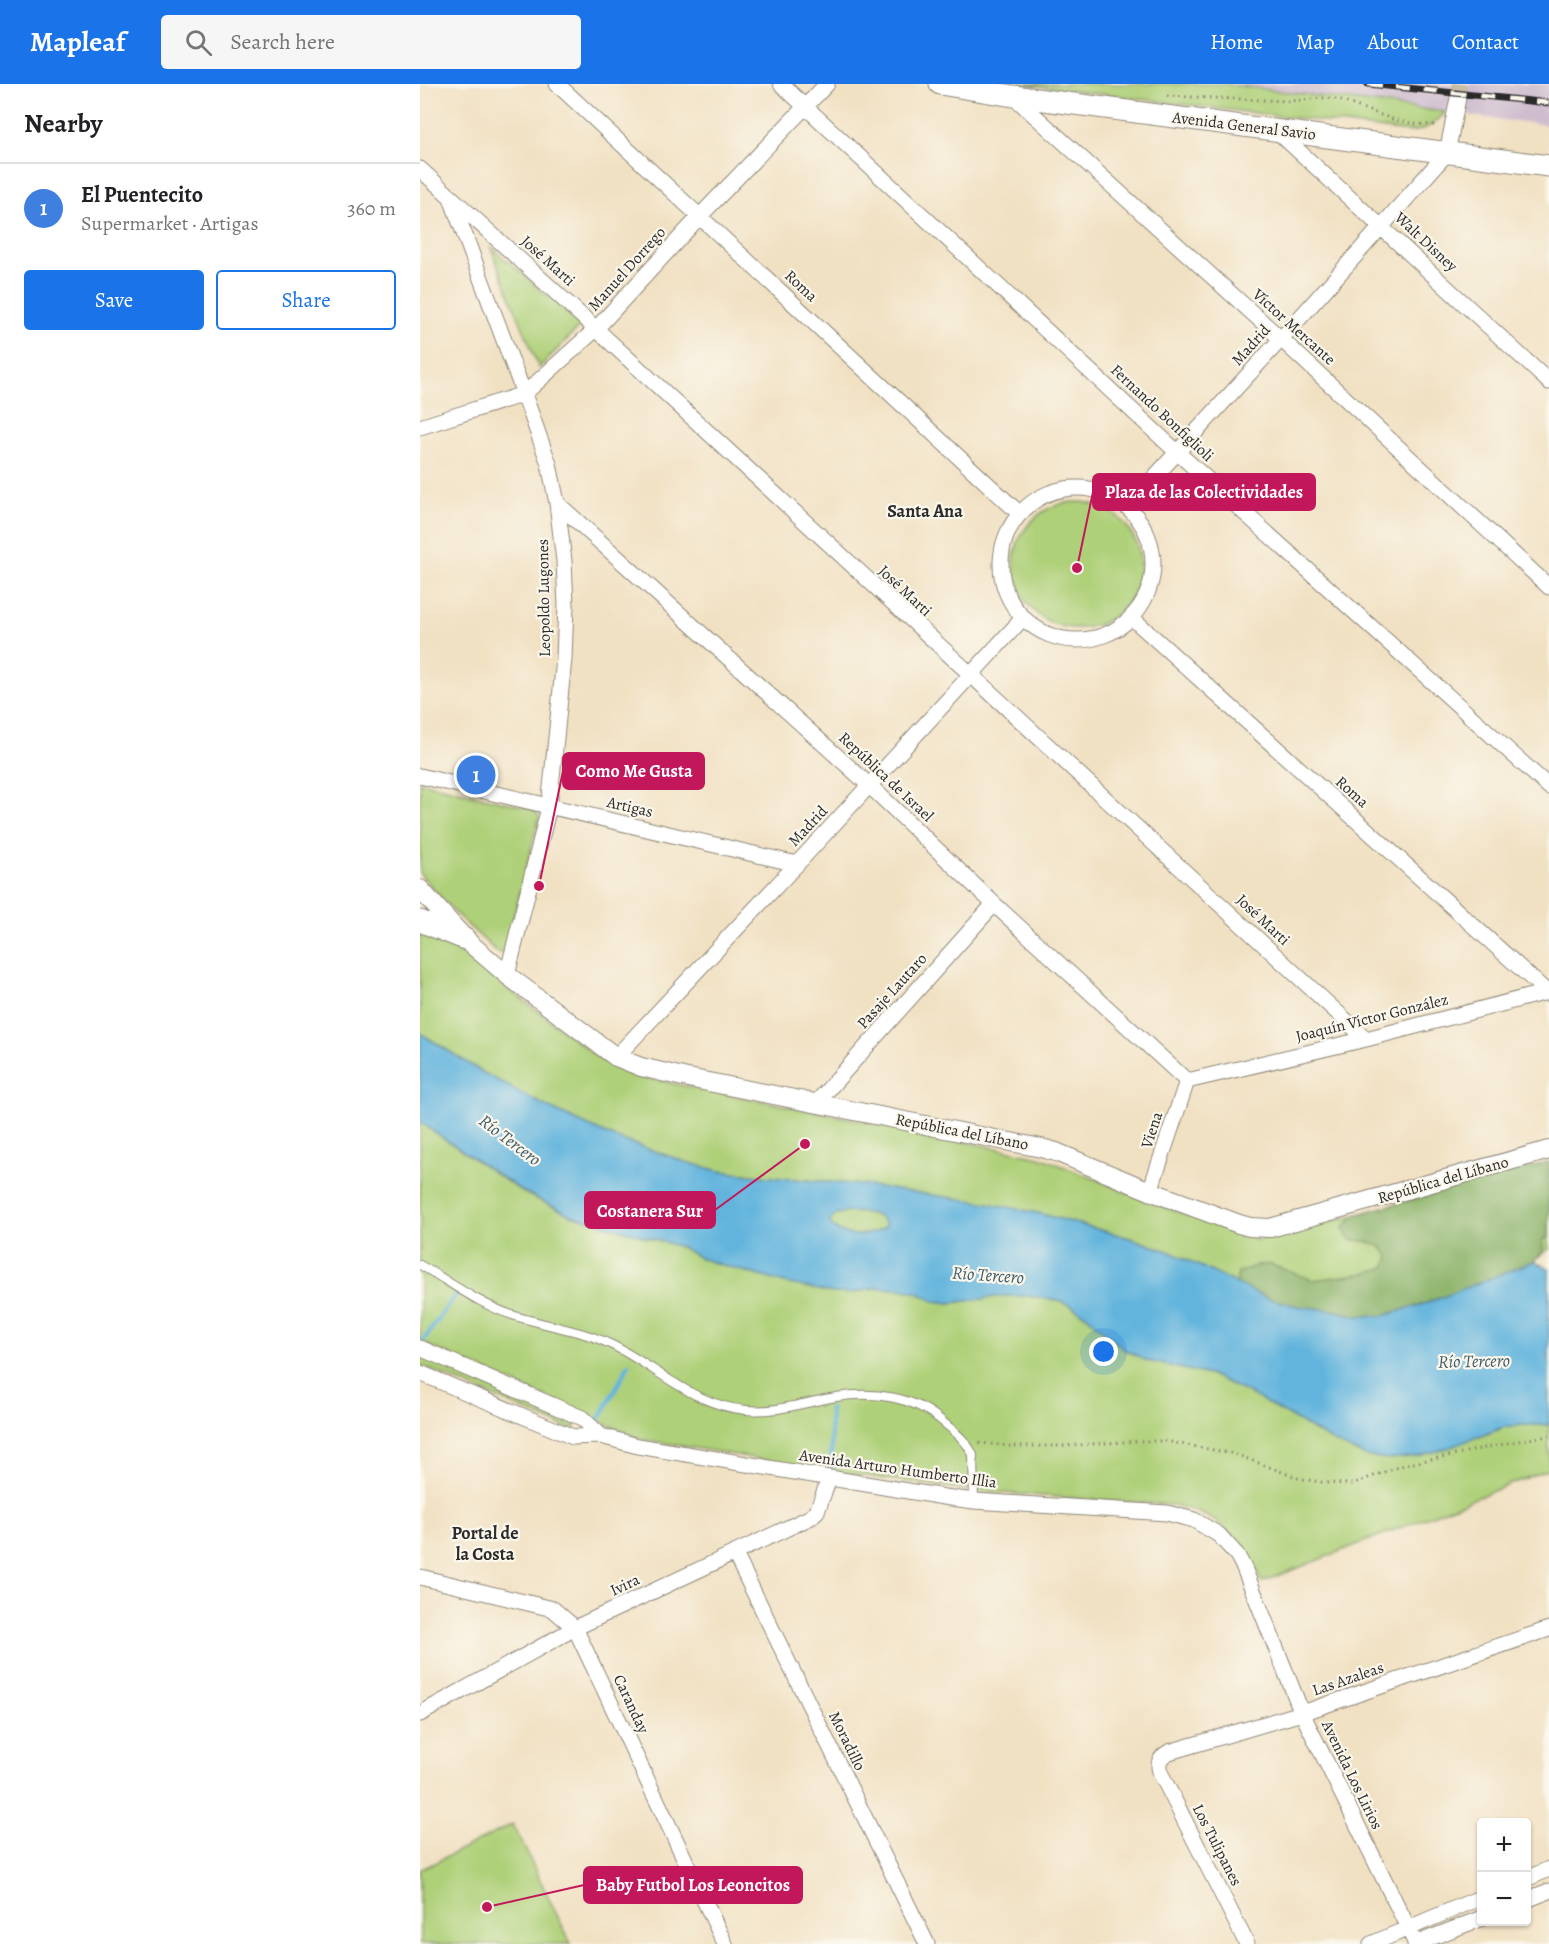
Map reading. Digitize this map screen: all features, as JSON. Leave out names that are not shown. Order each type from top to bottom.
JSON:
[{"type":"main road","name":"Avenida General Savio","points":[[940,84],[1013,96],[1549,166]]},
{"type":"main road","points":[[420,921],[465,939]]},
{"type":"street","name":"Roma","points":[[557,84],[1020,514]]},
{"type":"street","name":"Fernando Bonfiglioli","points":[[781,84],[1178,453],[1549,787]]},
{"type":"street","name":"Manuel Dorrego","points":[[420,428],[524,394],[596,329],[700,216],[827,84]]},
{"type":"street","name":"Víctor Mercante","points":[[1013,96],[1281,339],[1549,587]]},
{"type":"street","points":[[1447,153],[1458,99]]},
{"type":"street","name":"Walt Disney","points":[[1277,131],[1383,226],[1549,382]]},
{"type":"street","name":"Madrid","points":[[1127,507],[1447,153]]},
{"type":"street","name":"José Marti","points":[[420,169],[1366,1039]]},
{"type":"street","name":"Leopoldo Lugones","points":[[450,197],[549,464],[557,503],[564,561],[566,605],[564,659],[549,807],[507,975]]},
{"type":"street","points":[[1072,488],[1092,489],[1111,496],[1127,507],[1140,521],[1149,538],[1153,557],[1152,577],[1146,595],[1131,616],[1123,624],[1107,633],[1090,639],[1054,636],[1038,629],[1023,618],[1005,591],[1001,575],[1004,542],[1010,527],[1020,514],[1035,501],[1053,492],[1072,488]]},
{"type":"street","name":"República de Israel","points":[[557,503],[870,786],[994,904],[1187,1081]]},
{"type":"street","name":"Roma","points":[[1131,616],[1548,993]]},
{"type":"street","name":"Madrid","points":[[616,1057],[870,786],[1023,618]]},
{"type":"street","name":"Artigas","points":[[420,776],[797,864]]},
{"type":"street","name":"República del Líbano","points":[[420,889],[465,939],[507,975],[616,1057],[641,1067],[683,1077],[817,1102],[1056,1152],[1150,1191],[1250,1227],[1270,1228],[1549,1150]]},
{"type":"street","name":"Pasaje Lautaro","points":[[817,1102],[994,904]]},
{"type":"street","points":[[1548,993],[1549,975]]},
{"type":"street","name":"Joaquín Víctor González","points":[[1187,1081],[1548,993]]},
{"type":"street","name":"Viena","points":[[1150,1191],[1187,1081]]},
{"type":"street","name":"Avenida Arturo Humberto Illia","points":[[420,1348],[582,1418],[601,1436]]},
{"type":"street","name":"Avenida Arturo Humberto Illia","points":[[420,1373],[573,1437],[601,1436],[638,1446],[974,1501],[1180,1515],[1200,1523],[1219,1535],[1237,1555],[1244,1568]]},
{"type":"street","name":"Ivira","points":[[420,1714],[575,1628],[812,1517],[820,1505],[829,1479]]},
{"type":"street","name":"Moradillo","points":[[735,1554],[926,1940]]},
{"type":"street","name":"Avenida Los Lirios","points":[[1244,1568],[1302,1713],[1416,1944]]},
{"type":"street","name":"Caranday","points":[[420,1577],[553,1609],[575,1628],[725,1944]]},
{"type":"street","name":"Las Azaleas","points":[[1159,1761],[1169,1752],[1302,1713],[1549,1629]]},
{"type":"street","name":"Los Tulipanes","points":[[1159,1761],[1160,1772],[1247,1944]]},
{"type":"street","points":[[1531,1877],[1549,1869]]},
{"type":"street","points":[[1531,1898],[1549,1891]]},
{"type":"street","points":[[1371,1944],[1477,1899]]},
{"type":"street","points":[[1416,1944],[1434,1941],[1477,1920]]},
{"type":"street","points":[[1407,1928],[1434,1941]]},
{"type":"street","points":[[909,1944],[926,1940]]},
{"type":"lane","points":[[420,1265],[486,1305],[513,1316],[580,1332],[611,1344],[691,1393],[724,1407],[764,1411],[837,1397],[870,1395],[890,1397],[923,1407],[965,1442],[973,1455],[974,1501]]},
{"type":"path","points":[[1166,96],[1289,101],[1336,99],[1392,119],[1413,124],[1435,125]]},
{"type":"path","points":[[965,1442],[1010,1446],[1061,1446],[1165,1441],[1235,1454],[1298,1478],[1326,1484],[1352,1484],[1404,1465],[1549,1436]]},
{"type":"shaded area","points":[[1224,84],[1549,84],[1549,125],[1470,116],[1465,100],[1452,98],[1445,112]]},
{"type":"green space","points":[[1019,84],[1224,84],[1445,112],[1429,126],[1409,132]]},
{"type":"green space","points":[[490,246],[581,325],[539,368]]},
{"type":"green space","points":[[1077,502],[1101,507],[1121,521],[1135,541],[1140,565],[1135,589],[1121,609],[1101,623],[1077,628],[1053,623],[1033,609],[1019,589],[1014,565],[1019,541],[1033,521],[1053,507]]},
{"type":"green space","points":[[420,782],[530,808],[538,814],[539,818],[503,953],[497,952],[455,913],[420,874]]},
{"type":"green space","points":[[420,933],[452,946],[603,1061],[630,1075],[1040,1157],[1148,1201],[1256,1240],[1275,1237],[1549,1162],[1549,1249],[1534,1261],[1267,1298],[1168,1251],[1130,1238],[1038,1213],[863,1185],[719,1171],[686,1162],[613,1137],[547,1107],[482,1072],[420,1033]]},
{"type":"green space","points":[[420,1122],[522,1192],[571,1215],[681,1247],[712,1262],[785,1283],[854,1293],[875,1288],[900,1289],[916,1292],[934,1301],[951,1303],[1003,1296],[1053,1299],[1070,1305],[1087,1316],[1125,1350],[1148,1361],[1214,1376],[1258,1398],[1334,1442],[1480,1437],[1504,1427],[1549,1425],[1549,1469],[1262,1582],[1246,1553],[1228,1531],[1204,1515],[1172,1505],[974,1491],[832,1471],[640,1439],[420,1340]]},
{"type":"green space","points":[[1549,1162],[1549,1237],[1543,1240],[1543,1252],[1534,1261],[1427,1303],[1382,1316],[1358,1316],[1297,1306],[1267,1298],[1236,1284],[1238,1273],[1252,1267],[1269,1264],[1313,1280],[1366,1273],[1385,1267],[1389,1257],[1382,1248],[1368,1242],[1352,1240],[1347,1236],[1343,1228],[1355,1215]]},
{"type":"green space","points":[[866,1212],[878,1216],[886,1226],[873,1233],[856,1235],[840,1232],[830,1222],[832,1217],[839,1213]]},
{"type":"green space","points":[[420,1356],[576,1423],[576,1427],[569,1429],[420,1365]]},
{"type":"green space","points":[[513,1824],[571,1944],[420,1944],[420,1870]]},
{"type":"water","name":"Río Tercero","points":[[420,1033],[482,1072],[547,1107],[613,1137],[686,1162],[719,1171],[863,1185],[988,1203],[1038,1213],[1130,1238],[1168,1251],[1267,1298],[1297,1306],[1358,1316],[1382,1316],[1427,1303],[1534,1261],[1549,1268],[1549,1425],[1504,1427],[1448,1448],[1418,1456],[1389,1459],[1365,1456],[1334,1442],[1258,1398],[1214,1376],[1148,1361],[1125,1350],[1087,1316],[1070,1305],[1053,1299],[1026,1296],[1003,1296],[951,1303],[934,1301],[916,1292],[900,1289],[875,1288],[854,1293],[833,1293],[785,1283],[700,1258],[681,1247],[571,1215],[522,1191],[420,1122]],"holes":[[[849,1212],[875,1215],[886,1226],[873,1233],[856,1235],[840,1232],[830,1222],[838,1214]]]},
{"type":"waterway","points":[[423,1341],[456,1294]]},
{"type":"waterway","points":[[599,1420],[629,1364]]},
{"type":"waterway","points":[[830,1409],[832,1471]]},
{"type":"tunnel","points":[[1458,98],[1460,84]]},
{"type":"railway","points":[[1368,84],[1549,103]]},
{"type":"place","name":"Plaza de las Colectividades","points":[[1077,568]]},
{"type":"place","name":"El Puentecito","points":[[476,775]]},
{"type":"place","name":"Como Me Gusta","points":[[539,886]]},
{"type":"place","name":"Costanera Sur","points":[[805,1144]]},
{"type":"place","name":"Baby Futbol Los Leoncitos","points":[[487,1907]]},
{"type":"district","name":"Santa Ana","points":[[925,511]]},
{"type":"district","name":"Portal de la Costa","points":[[485,1543]]}]
